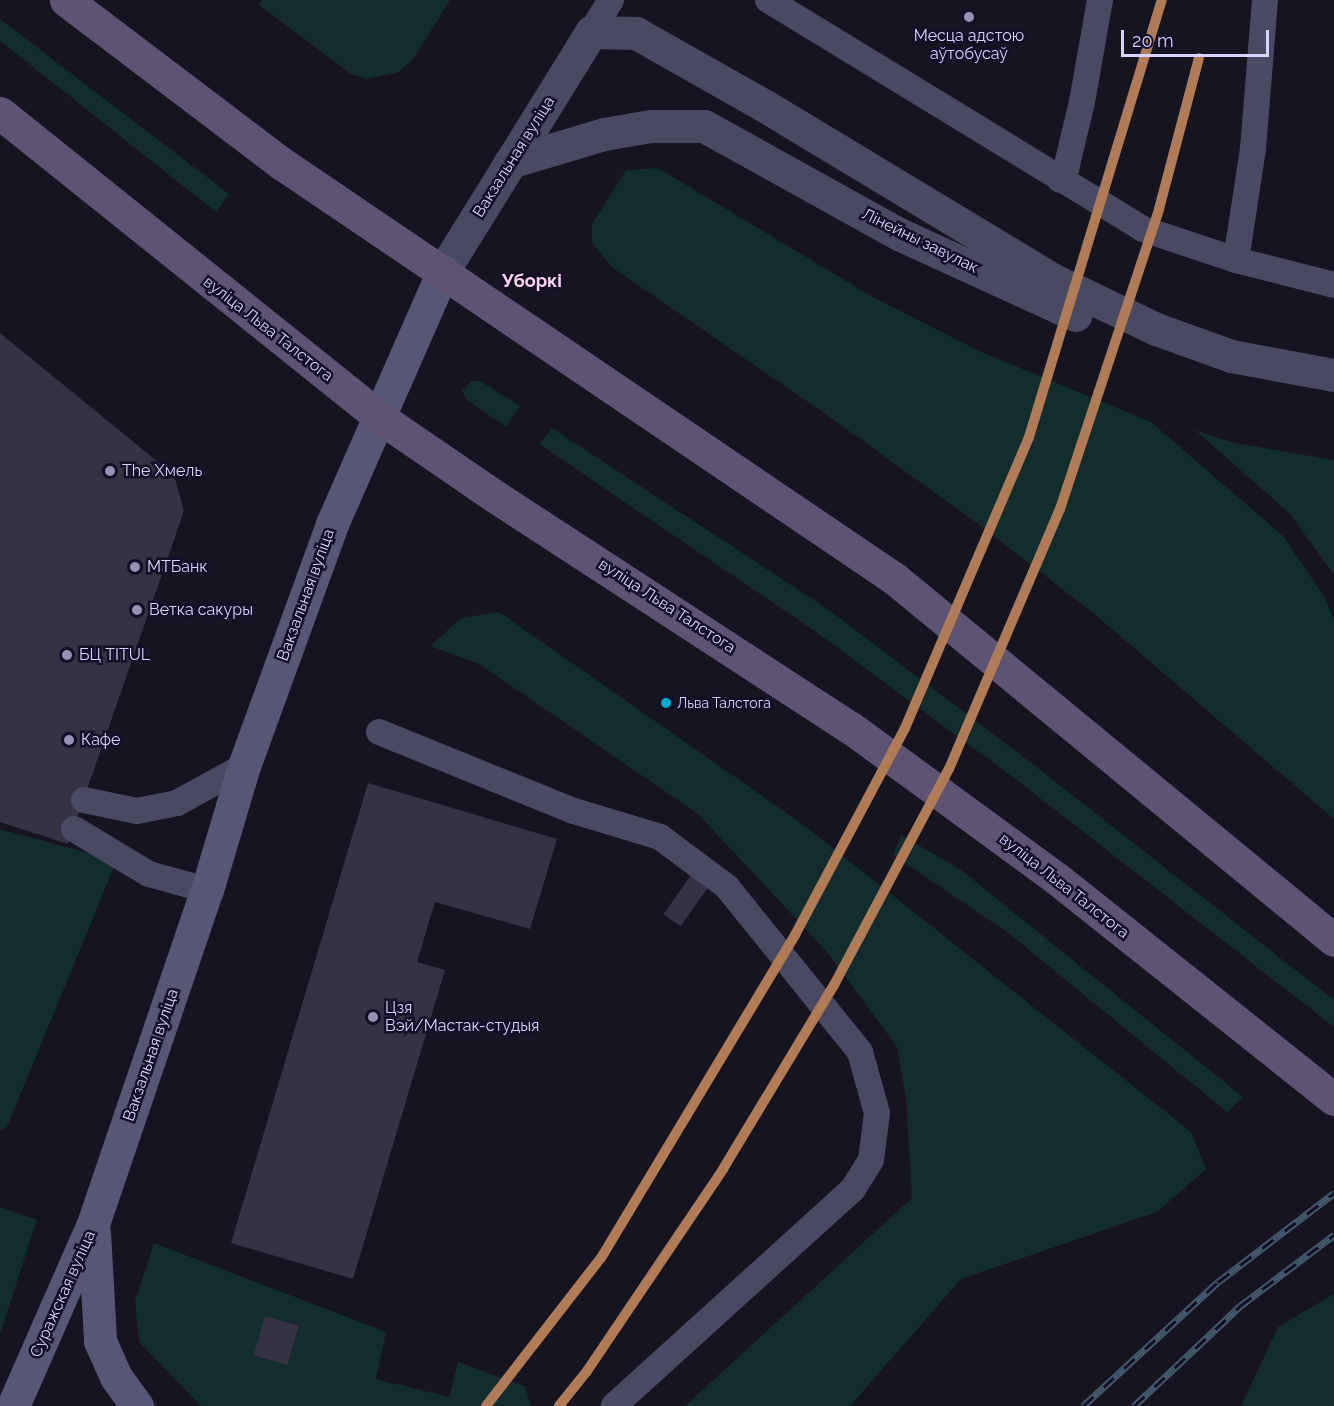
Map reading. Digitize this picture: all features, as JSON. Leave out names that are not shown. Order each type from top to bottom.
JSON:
[{"type":"main road","points":[[66,0],[281,163],[895,579],[1334,940]]},
{"type":"main road","name":"вуліца Льва Талстога","points":[[0,113],[379,417],[496,497],[851,728],[1056,878],[1334,1099]]},
{"type":"main road","name":"Вакзальная вуліца","points":[[93,1224],[207,890],[244,766],[332,524],[443,271]]},
{"type":"main road","name":"Суражская вуліца","points":[[13,1406],[93,1224]]},
{"type":"main road","name":"Суражская вуліца","points":[[93,1224],[99,1341],[116,1377],[137,1406]]},
{"type":"street","name":"Вакзальная вуліца","points":[[443,271],[510,162],[592,16]]},
{"type":"street","name":"Лінейны завулак","points":[[592,16],[636,33],[765,106],[1052,279],[1156,329],[1231,356],[1334,375]]},
{"type":"street","name":"Лінейны завулак","points":[[510,162],[604,134],[650,126],[704,126],[901,235],[1146,347],[1231,372],[1334,393]]},
{"type":"lane","points":[[592,16],[611,0]]},
{"type":"lane","points":[[768,0],[1143,229],[1236,260],[1334,285]]},
{"type":"lane","points":[[1060,180],[1066,169],[1082,102],[1100,0]]},
{"type":"lane","points":[[1236,260],[1253,148],[1264,0]]},
{"type":"lane","points":[[379,732],[574,811],[660,837],[727,887],[860,1052],[877,1113],[871,1160],[853,1190],[614,1406]]},
{"type":"lane","points":[[84,800],[137,811],[177,803],[244,766]]},
{"type":"lane","points":[[74,830],[149,874],[207,890]]},
{"type":"green space","points":[[262,0],[450,0],[414,58],[399,72],[367,79],[351,74],[259,5]]},
{"type":"green space","points":[[0,19],[229,194],[216,212],[0,41]]},
{"type":"green space","points":[[658,168],[871,296],[979,351],[1151,422],[1283,536],[1326,599],[1334,621],[1334,819],[1092,612],[977,523],[824,413],[613,268],[592,243],[592,224],[626,170]]},
{"type":"green space","points":[[472,381],[480,381],[520,406],[506,427],[466,399],[462,391]]},
{"type":"green space","points":[[552,428],[829,610],[1039,769],[1334,1000],[1334,1027],[1022,784],[816,632],[539,444]]},
{"type":"green space","points":[[1195,430],[1235,443],[1334,460],[1334,575],[1290,514]]},
{"type":"green space","points":[[499,612],[805,826],[1191,1132],[1206,1169],[1157,1212],[961,1279],[850,1406],[685,1406],[912,1198],[906,1099],[897,1047],[827,952],[698,814],[479,664],[430,646],[461,618]]},
{"type":"green space","points":[[0,829],[92,854],[114,867],[7,1127],[0,1130]]},
{"type":"green space","points":[[901,835],[961,870],[1243,1097],[1227,1112],[1007,932],[893,855]]},
{"type":"green space","points":[[0,1207],[37,1220],[0,1334]]},
{"type":"green space","points":[[154,1243],[386,1332],[376,1379],[449,1397],[458,1362],[525,1386],[531,1406],[201,1406],[139,1342],[135,1301]]},
{"type":"green space","points":[[1334,1294],[1334,1406],[1241,1406],[1278,1327]]},
{"type":"building","name":"БЦ TITUL","points":[[0,333],[174,475],[184,511],[68,844],[0,822]]},
{"type":"building","points":[[368,783],[557,839],[530,929],[435,902],[417,962],[445,970],[353,1279],[231,1243]]},
{"type":"building","points":[[691,875],[708,887],[681,926],[663,914]]},
{"type":"building","points":[[265,1316],[299,1326],[287,1365],[254,1355]]},
{"type":"railway","points":[[1083,1406],[1218,1282],[1334,1193]]},
{"type":"railway","points":[[1134,1406],[1240,1306],[1334,1235]]},
{"type":"transit line","points":[[486,1406],[601,1258],[795,935],[905,728],[1029,437],[1162,0]]},
{"type":"transit line","points":[[559,1406],[587,1371],[723,1169],[834,985],[949,769],[1060,509],[1159,209],[1199,58]]},
{"type":"place","name":"Месца адстою аўтобусаў","points":[[969,17]]},
{"type":"place","name":"The Хмель","points":[[110,471]]},
{"type":"place","name":"МТБанк","points":[[135,567]]},
{"type":"place","name":"Ветка сакуры","points":[[137,610]]},
{"type":"place","name":"БЦ TITUL","points":[[67,655]]},
{"type":"place","name":"Льва Талстога","points":[[666,703]]},
{"type":"place","name":"Кафе","points":[[69,740]]},
{"type":"place","name":"Цзя Вэй/Мастак-студыя","points":[[373,1017]]},
{"type":"district","name":"Уборкі","points":[[532,281]]}]
